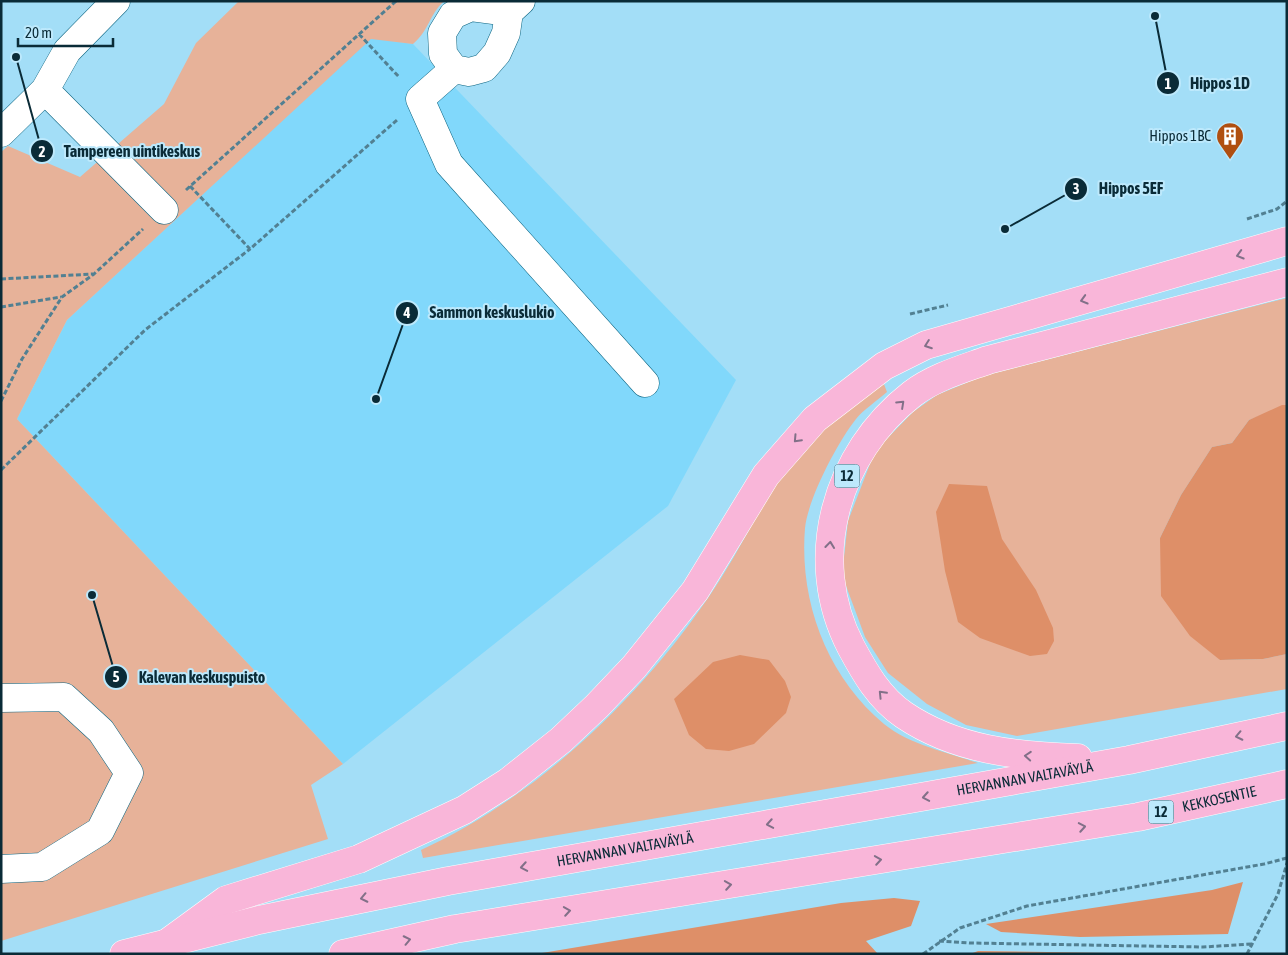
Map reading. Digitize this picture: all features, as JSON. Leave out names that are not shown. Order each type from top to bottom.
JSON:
[{"type":"highway","points":[[167,943],[226,900],[359,859],[464,810],[508,782],[561,740],[634,667],[690,598],[766,475],[788,448],[815,419],[884,366],[926,345],[1287,241]]},
{"type":"highway","name":"12","points":[[1287,282],[988,360],[945,376],[913,393],[869,438],[852,464],[833,516],[828,550],[834,600],[845,634],[878,692],[902,714],[924,727],[970,746],[1022,756],[1129,760],[1287,726]]},
{"type":"highway","name":"HERVANNAN VALTAVÄYLÄ","points":[[124,954],[259,920],[448,881],[1129,760]]},
{"type":"highway","name":"KEKKOSENTIE","points":[[343,954],[455,930],[1138,817],[1287,784]]},
{"type":"street","points":[[1,133],[45,90],[67,51],[116,1]]},
{"type":"street","points":[[515,6],[497,53],[484,68],[469,72],[454,69],[443,54],[442,33],[453,15],[471,7],[515,6]]},
{"type":"street","points":[[454,69],[420,99],[449,164],[645,383]]},
{"type":"street","points":[[45,90],[164,210]]},
{"type":"street","points":[[1,698],[64,697],[101,731],[129,773],[100,831],[42,867],[1,869]]},
{"type":"path","points":[[1,470],[145,330],[250,248],[420,99],[359,34]]},
{"type":"path","points":[[190,186],[250,248]]},
{"type":"path","points":[[1,278],[94,274]]},
{"type":"path","points":[[1,307],[62,297]]},
{"type":"path","points":[[922,954],[939,940],[974,922],[1027,906],[1264,864],[1287,858]]},
{"type":"path","points":[[1247,954],[1278,894],[1287,863]]},
{"type":"path","points":[[939,940],[970,943],[1203,946],[1251,944]]},
{"type":"shaded area","points":[[239,1],[444,1],[423,33],[413,44],[371,39],[67,320],[17,419],[343,764],[311,785],[328,839],[1,941],[1,152],[8,146],[80,177],[164,104],[196,43]]},
{"type":"shaded area","points":[[371,38],[413,44],[736,380],[668,506],[343,764],[17,419],[67,320]]},
{"type":"shaded area","points":[[1287,298],[1287,405],[1249,420],[1232,443],[1212,447],[1181,495],[1160,538],[1220,660],[1263,659],[1287,654],[1287,689],[1017,736],[966,725],[927,704],[888,673],[865,637],[842,575],[848,521],[875,451],[913,412],[937,395],[983,376]]},
{"type":"shaded area","points":[[882,379],[887,392],[863,412],[848,429],[824,472],[807,516],[804,556],[812,610],[832,660],[847,684],[864,705],[884,724],[917,742],[978,763],[423,858],[421,850],[464,828],[507,801],[547,771],[623,703],[688,626],[716,586],[768,498],[796,456],[831,421]]},
{"type":"shaded area","points":[[1282,405],[1287,405],[1287,654],[1263,659],[1220,660],[1190,636],[1161,596],[1160,538],[1181,495],[1212,447],[1232,443],[1249,420]]},
{"type":"shaded area","points":[[949,484],[987,486],[1002,539],[1036,590],[1053,628],[1054,641],[1047,654],[1030,656],[980,638],[958,622],[945,571],[936,512]]},
{"type":"shaded area","points":[[740,655],[769,660],[785,681],[791,697],[786,713],[754,744],[729,751],[706,749],[689,735],[674,699],[713,662]]},
{"type":"shaded area","points":[[1243,882],[1228,934],[1080,937],[1001,932],[986,924],[1212,890]]},
{"type":"shaded area","points":[[894,898],[920,901],[911,926],[866,941],[878,954],[536,954],[841,903]]},
{"type":"shaded area","points":[[978,951],[1110,953],[970,954]]},
{"type":"place","name":"Hippos 1D","points":[[1155,16]]},
{"type":"place","name":"Tampereen uintikeskus","points":[[16,57]]},
{"type":"place","name":"Hippos 1BC","points":[[1230,160]]},
{"type":"place","name":"Hippos 5EF","points":[[1005,229]]},
{"type":"place","name":"Sammon keskuslukio","points":[[376,399]]},
{"type":"place","name":"Kalevan keskuspuisto","points":[[92,595]]}]
